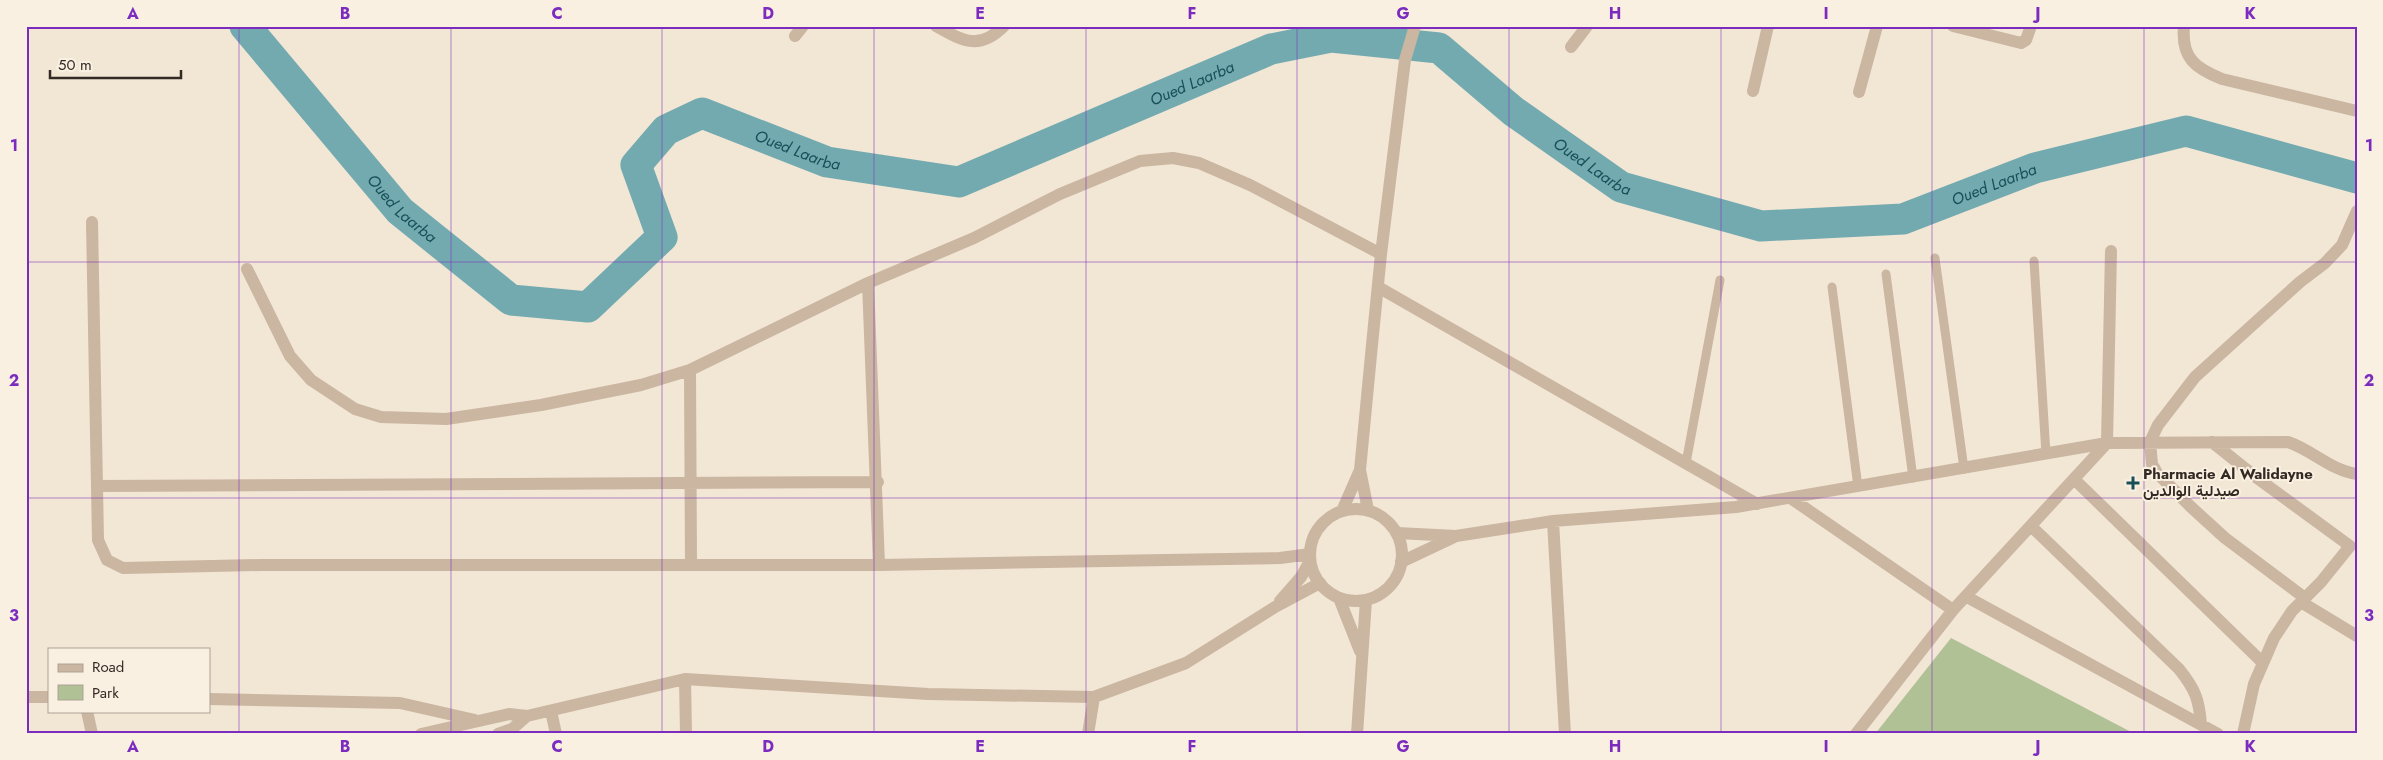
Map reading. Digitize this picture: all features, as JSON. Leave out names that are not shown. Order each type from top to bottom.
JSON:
[{"type":"street","points":[[936,26],[956,37],[974,42],[992,38],[1004,26]]},
{"type":"street","points":[[1368,510],[1360,470],[1381,254],[1405,60],[1415,26]]},
{"type":"street","points":[[1571,47],[1587,26]]},
{"type":"street","points":[[1753,91],[1768,26]]},
{"type":"street","points":[[1859,92],[1877,26]]},
{"type":"street","points":[[1954,26],[2021,43],[2026,40],[2031,26]]},
{"type":"street","points":[[2184,26],[2185,52],[2192,62],[2204,72],[2222,79],[2357,111]]},
{"type":"street","points":[[247,269],[290,356],[311,380],[355,409],[381,417],[446,419],[541,405],[632,386],[690,370],[868,283],[974,238],[1060,194],[1140,161],[1173,158],[1199,162],[1250,185],[1381,254]]},
{"type":"street","points":[[2357,211],[2342,245],[2325,263],[2300,282],[2195,377],[2158,425],[2150,442],[2152,464],[2157,473],[2225,538],[2303,600],[2357,636]]},
{"type":"street","points":[[92,222],[98,540],[107,560],[123,568],[260,565],[879,565],[1310,557]]},
{"type":"street","points":[[1856,734],[1953,610],[2107,443],[2111,251]]},
{"type":"street","points":[[868,283],[878,482],[879,565]]},
{"type":"street","points":[[1378,287],[1757,504]]},
{"type":"street","points":[[690,370],[691,566]]},
{"type":"street","points":[[2212,442],[2257,478],[2353,548],[2292,611],[2274,638],[2262,662],[2243,734]]},
{"type":"street","points":[[1397,533],[1456,536],[1553,521],[1757,504],[2107,443],[2288,442],[2300,446],[2335,467],[2357,474]]},
{"type":"street","points":[[1342,511],[1360,470]]},
{"type":"street","points":[[2074,479],[2262,662]]},
{"type":"street","points":[[97,486],[692,481],[878,482]]},
{"type":"street","points":[[1792,499],[1953,610]]},
{"type":"street","points":[[1275,607],[1301,577],[1310,557],[1312,540],[1319,527],[1329,517],[1342,511],[1355,508],[1368,510],[1390,523],[1397,533],[1401,547],[1401,562],[1397,575],[1390,586],[1379,595],[1366,600],[1339,598]]},
{"type":"street","points":[[1553,521],[1565,734]]},
{"type":"street","points":[[2031,526],[2179,669],[2194,687],[2200,704],[2201,724]]},
{"type":"street","points":[[1401,562],[1456,536]]},
{"type":"street","points":[[1310,557],[1314,573],[1320,583],[1339,598],[1362,654]]},
{"type":"street","points":[[421,734],[509,714],[527,716],[684,680],[928,694],[1094,697],[1186,663],[1275,607],[1320,583]]},
{"type":"street","points":[[1967,597],[2218,734]]},
{"type":"street","points":[[1357,734],[1366,600]]},
{"type":"street","points":[[684,680],[686,734]]},
{"type":"street","points":[[26,697],[48,697]]},
{"type":"street","points":[[1088,734],[1094,697]]},
{"type":"street","points":[[210,699],[400,703],[478,721]]},
{"type":"street","points":[[551,711],[556,734]]},
{"type":"street","points":[[87,712],[92,734]]},
{"type":"street","points":[[498,734],[512,729],[527,716]]},
{"type":"lane","points":[[1935,258],[1964,469]]},
{"type":"lane","points":[[2034,261],[2046,454]]},
{"type":"lane","points":[[1886,274],[1913,478]]},
{"type":"lane","points":[[1686,464],[1720,280]]},
{"type":"lane","points":[[1832,287],[1858,487]]},
{"type":"green space","points":[[1951,638],[2135,734],[1875,734]]},
{"type":"waterway","name":"Oued Laarba","points":[[245,26],[400,211],[511,300],[588,307],[662,237],[636,165],[666,130],[702,113],[827,162],[959,182],[1271,49],[1331,37],[1439,48],[1513,111],[1621,187],[1761,226],[1903,219],[2035,168],[2186,131],[2357,178]]},
{"type":"place","name":"Pharmacie Al Walidayne صيدلية الوالدين","points":[[2133,483]]}]
